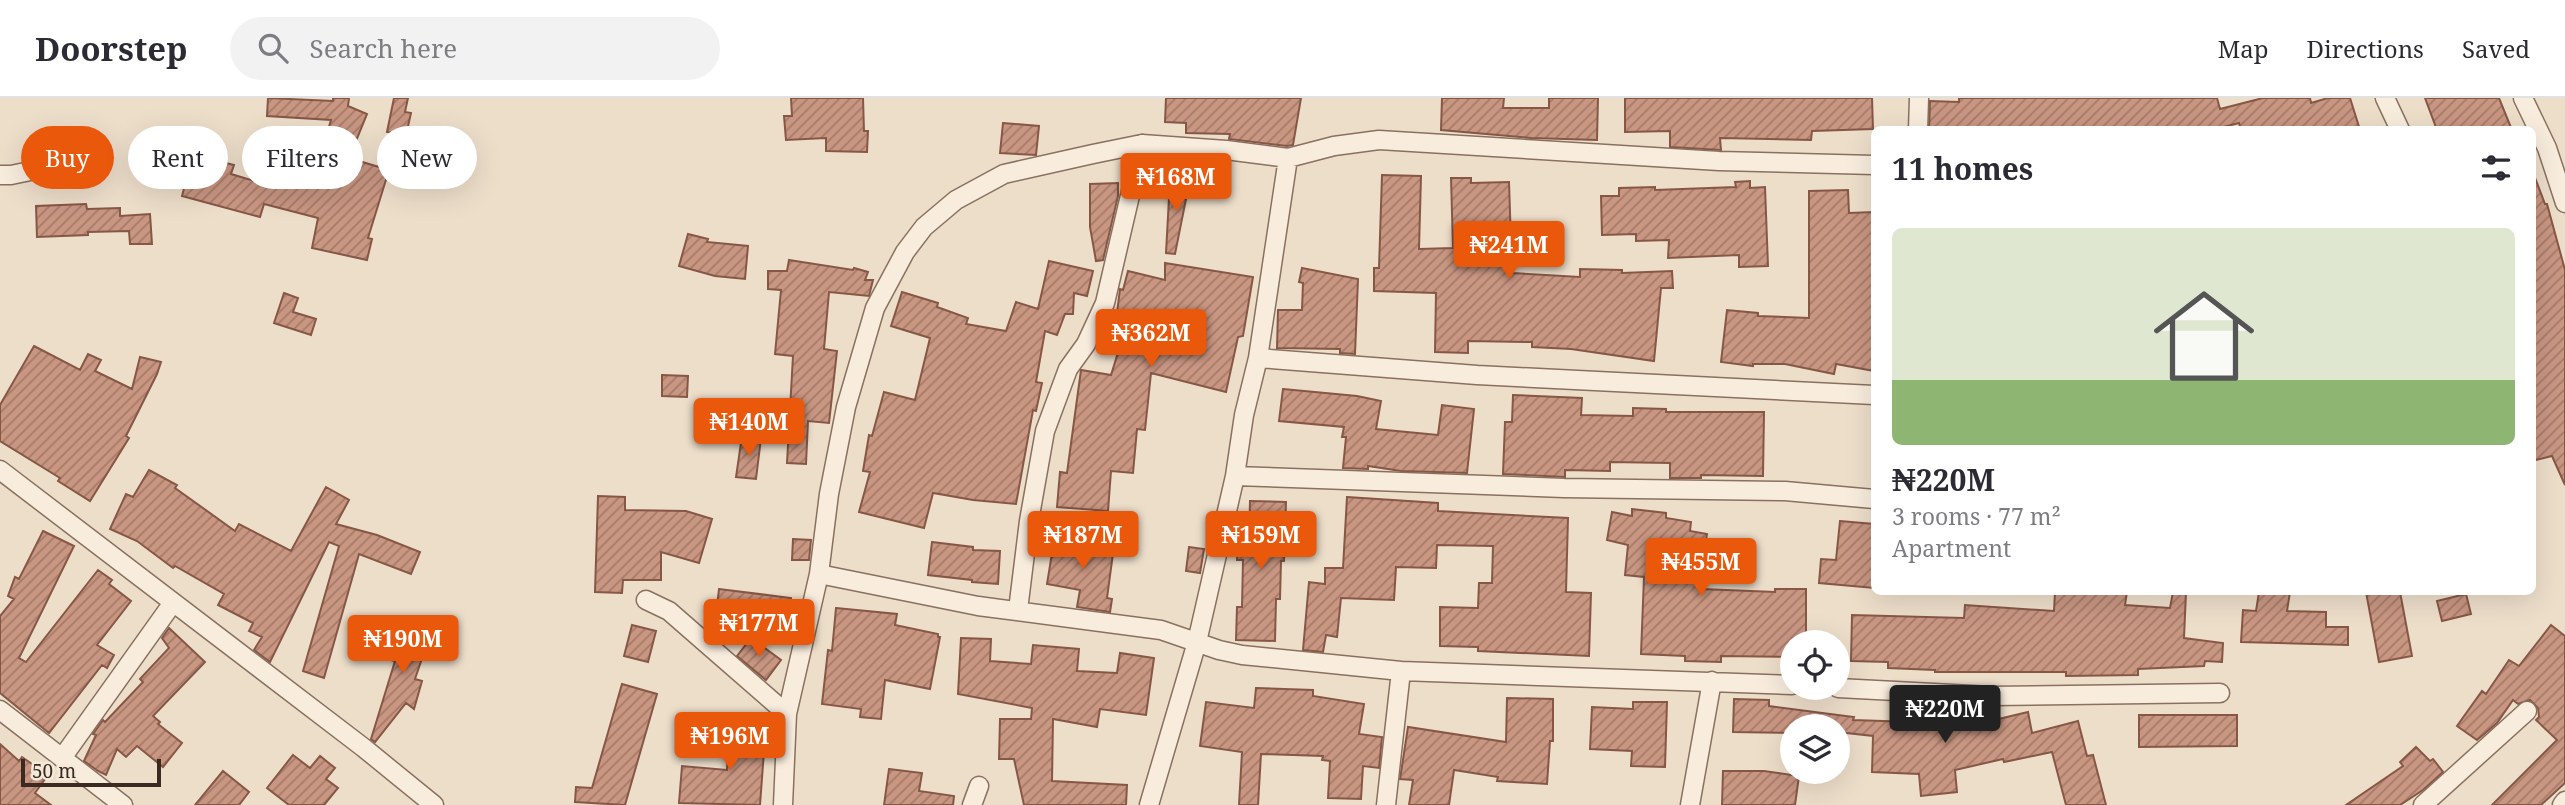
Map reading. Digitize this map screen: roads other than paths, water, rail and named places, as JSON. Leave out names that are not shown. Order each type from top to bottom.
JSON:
[{"type":"street","points":[[1918,126],[1919,98]]},
{"type":"street","points":[[2385,98],[2398,126]]},
{"type":"street","points":[[2523,98],[2547,148],[2565,203]]},
{"type":"street","points":[[783,805],[787,714],[819,574],[829,494],[846,407],[875,308],[905,252],[924,227],[956,200],[979,186],[1004,174],[1044,163],[1142,144],[1288,158],[1334,145],[1379,140],[1719,161],[1871,165]]},
{"type":"street","points":[[1018,610],[1045,431],[1068,369],[1086,344],[1105,303],[1142,144]]},
{"type":"street","points":[[1149,805],[1197,642],[1235,476],[1244,415],[1258,358],[1288,158]]},
{"type":"street","points":[[0,175],[21,173]]},
{"type":"street","points":[[1258,358],[1490,376],[1871,395]]},
{"type":"street","points":[[0,470],[434,805]]},
{"type":"street","points":[[1235,476],[1564,488],[1785,491],[1871,499]]},
{"type":"street","points":[[819,574],[978,606],[1161,630],[1242,655],[1401,671],[1780,684]]},
{"type":"street","points":[[646,600],[669,611],[787,714]]},
{"type":"street","points":[[62,758],[172,604]]},
{"type":"street","points":[[1386,805],[1401,671]]},
{"type":"street","points":[[1690,805],[1712,681]]},
{"type":"street","points":[[1850,689],[1991,696],[2220,693]]},
{"type":"street","points":[[0,710],[122,805]]},
{"type":"street","points":[[2423,805],[2528,711]]},
{"type":"street","points":[[972,805],[979,786]]}]
